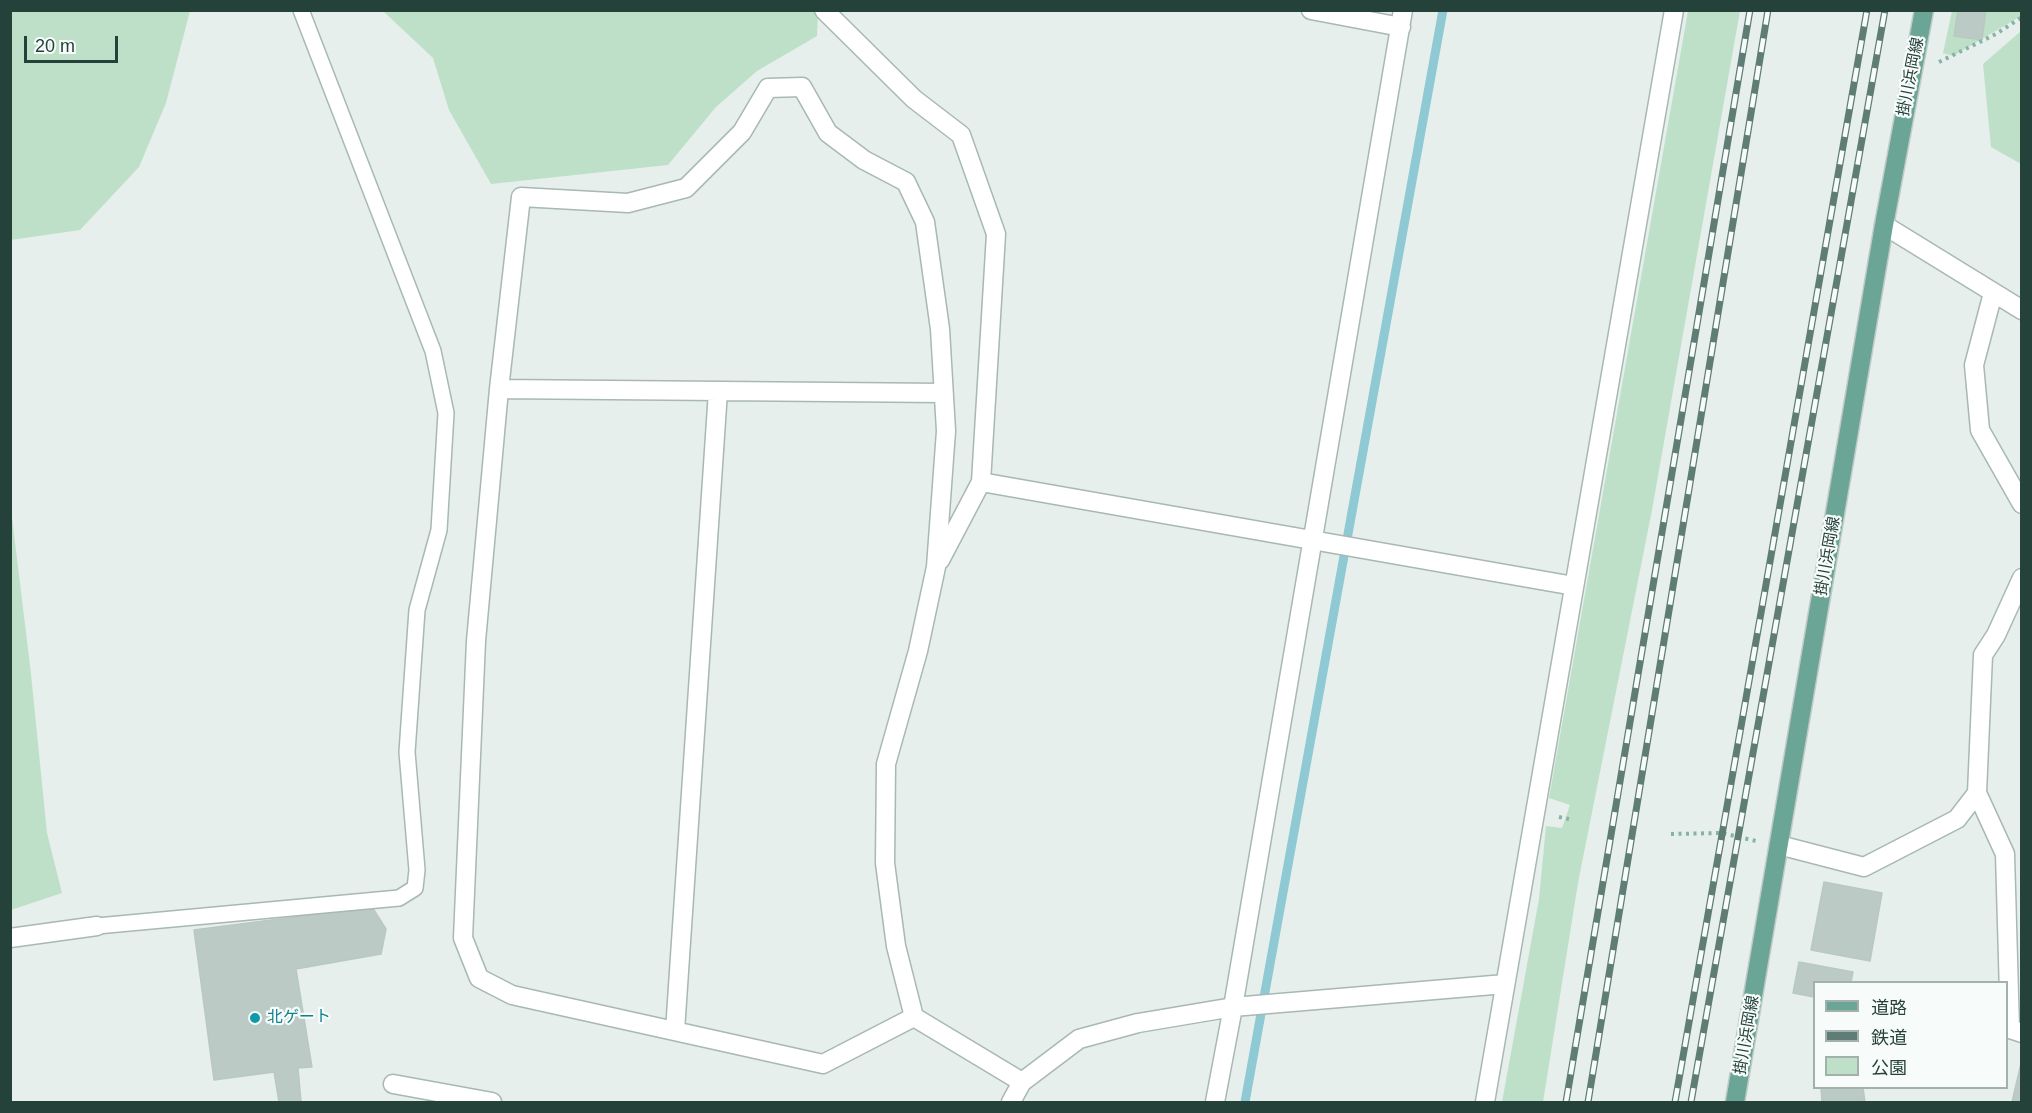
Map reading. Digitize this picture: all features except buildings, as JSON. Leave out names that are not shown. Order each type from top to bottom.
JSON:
[{"type":"main road","name":"掛川浜岡線","points":[[1735,1102],[1884,225],[1924,10]]},
{"type":"street","points":[[824,10],[914,99],[962,135],[996,234],[981,482],[936,567]]},
{"type":"street","points":[[1215,1102],[1402,19],[1311,10]]},
{"type":"street","points":[[1485,1102],[1674,10]]},
{"type":"street","points":[[914,1017],[822,1064],[512,995],[479,978],[463,938],[476,641],[499,389],[521,197],[628,203],[686,188],[742,132],[768,88],[802,87],[828,133],[864,160],[906,182],[925,222],[940,329],[946,431],[936,567],[918,651],[886,764],[885,863],[896,946],[914,1017],[1022,1082]]},
{"type":"street","points":[[1884,225],[2022,310]]},
{"type":"street","points":[[1994,293],[1974,365],[1980,430],[2022,504]]},
{"type":"street","points":[[499,389],[943,393]]},
{"type":"street","points":[[675,1031],[718,391]]},
{"type":"street","points":[[981,482],[1574,586]]},
{"type":"street","points":[[2022,578],[1996,635],[1983,655],[1977,793],[2006,854],[2014,886],[2010,1029],[2022,1033]]},
{"type":"street","points":[[1779,845],[1864,867],[1957,819],[1977,793]]},
{"type":"street","points":[[10,938],[97,926]]},
{"type":"street","points":[[1011,1102],[1022,1082],[1079,1040],[1138,1023],[1233,1007],[1505,984]]},
{"type":"street","points":[[393,1084],[492,1102]]},
{"type":"lane","points":[[97,926],[399,898],[415,888],[417,870],[406,752],[417,610],[439,530],[446,413],[433,351],[301,10]]},
{"type":"path","points":[[1915,59],[1940,62],[1996,34],[2022,16]]},
{"type":"path","points":[[1671,834],[1722,833],[1779,845]]},
{"type":"green space","points":[[11,10],[190,11],[166,103],[139,167],[80,230],[11,240]]},
{"type":"green space","points":[[383,11],[818,11],[817,36],[757,71],[716,107],[668,165],[491,184],[449,110],[433,58]]},
{"type":"green space","points":[[1688,11],[1740,11],[1652,510],[1578,883],[1543,1102],[1502,1102],[1539,899],[1546,826],[1562,828],[1570,805],[1549,798]]},
{"type":"green space","points":[[1952,11],[2021,11],[2021,16],[1953,56],[1943,53]]},
{"type":"green space","points":[[2021,31],[2021,164],[1991,147],[1983,64]]},
{"type":"green space","points":[[11,509],[47,833],[62,893],[11,910]]},
{"type":"waterway","points":[[1245,1102],[1443,10]]},
{"type":"railway","points":[[1566,1102],[1750,10]]},
{"type":"railway","points":[[1588,1102],[1768,10]]},
{"type":"railway","points":[[1675,1102],[1867,10]]},
{"type":"railway","points":[[1691,1102],[1885,10]]},
{"type":"place","name":"北ゲート","points":[[255,1018]]}]
